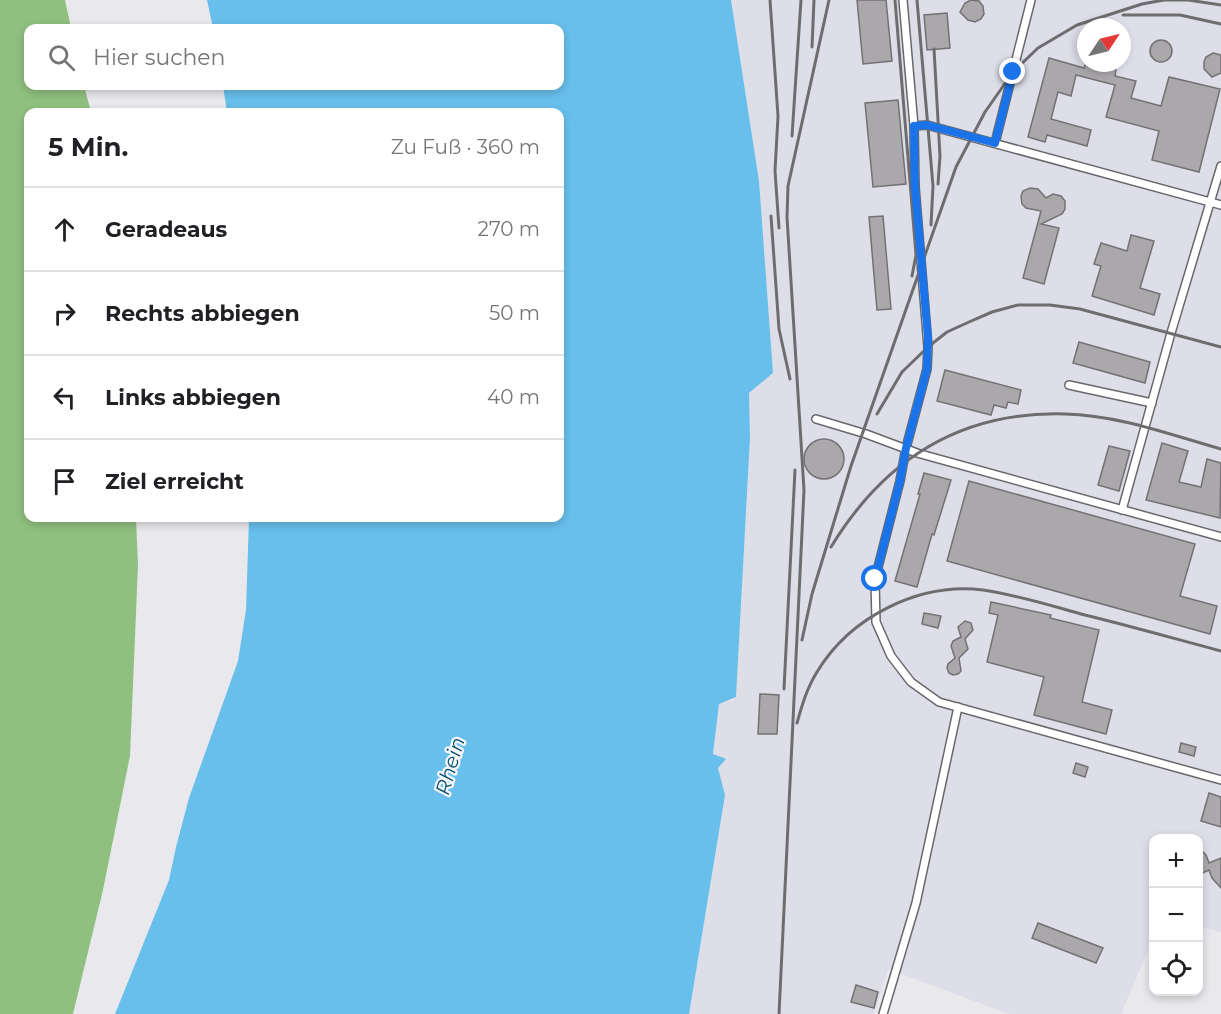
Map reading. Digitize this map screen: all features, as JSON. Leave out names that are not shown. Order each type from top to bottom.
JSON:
[{"type":"lane","points":[[903,0],[914,126],[915,187],[928,346],[927,369],[875,579],[876,622],[891,656],[911,682],[939,702],[1221,780]]},
{"type":"lane","points":[[995,143],[1030,0]]},
{"type":"lane","points":[[914,126],[927,125],[1221,205]]},
{"type":"lane","points":[[1122,510],[1171,333],[1221,166]]},
{"type":"lane","points":[[1069,385],[1152,403]]},
{"type":"lane","points":[[816,419],[928,456],[1221,537]]},
{"type":"lane","points":[[883,1014],[916,903],[958,707]]},
{"type":"shaded area","points":[[731,0],[1221,0],[1221,932],[1203,928],[1203,834],[1149,834],[1149,948],[1121,1014],[1009,1014],[888,969],[874,1014],[689,1014],[725,795],[713,754],[719,703],[733,700],[736,696],[750,438],[748,393],[773,373],[759,181]]},
{"type":"green space","points":[[0,0],[65,0],[70,24],[24,24],[24,90],[85,90],[90,108],[24,108],[24,522],[136,522],[138,565],[130,756],[103,890],[73,1014],[0,1014]]},
{"type":"water","name":"Rhein","points":[[207,0],[731,0],[759,181],[773,373],[749,393],[750,438],[736,697],[719,704],[713,754],[726,759],[718,768],[725,795],[689,1014],[115,1014],[169,880],[189,798],[238,661],[246,610],[249,522],[564,522],[564,108],[226,108],[224,90],[564,90],[564,24],[212,24]]},
{"type":"building","points":[[857,0],[886,0],[892,61],[863,64]]},
{"type":"building","points":[[971,0],[979,1],[983,6],[984,14],[975,22],[968,20],[960,12],[965,3]]},
{"type":"building","points":[[947,13],[950,48],[927,50],[924,15]]},
{"type":"building","points":[[1161,40],[1169,43],[1172,51],[1169,59],[1161,62],[1153,59],[1150,51],[1153,43]]},
{"type":"building","points":[[1213,53],[1221,55],[1221,73],[1212,77],[1204,69],[1204,62],[1206,57]]},
{"type":"building","points":[[1049,58],[1077,66],[1077,72],[1116,72],[1115,76],[1136,81],[1131,98],[1161,106],[1169,77],[1220,89],[1199,172],[1152,160],[1159,131],[1106,117],[1115,85],[1076,75],[1071,96],[1058,92],[1051,119],[1091,130],[1087,146],[1047,135],[1045,142],[1028,137]]},
{"type":"building","points":[[898,100],[906,184],[873,187],[865,103]]},
{"type":"building","points":[[1030,188],[1038,189],[1046,198],[1053,194],[1061,196],[1065,201],[1062,214],[1041,224],[1059,228],[1044,284],[1023,278],[1041,211],[1026,208],[1022,204],[1023,191]]},
{"type":"building","points":[[883,216],[891,309],[877,310],[869,217]]},
{"type":"building","points":[[1131,235],[1154,241],[1140,288],[1160,294],[1154,315],[1092,296],[1101,266],[1094,264],[1101,243],[1127,251]]},
{"type":"building","points":[[1079,342],[1150,362],[1145,383],[1073,363]]},
{"type":"building","points":[[945,370],[1021,390],[1018,404],[1008,402],[1006,408],[994,405],[991,415],[937,401]]},
{"type":"building","points":[[824,439],[838,445],[844,459],[838,473],[824,479],[810,473],[804,459],[810,445]]},
{"type":"building","points":[[1162,443],[1188,451],[1179,482],[1201,487],[1207,459],[1221,463],[1220,518],[1146,500]]},
{"type":"building","points":[[1109,446],[1130,451],[1119,491],[1098,485]]},
{"type":"building","points":[[924,473],[951,480],[917,587],[895,581]]},
{"type":"building","points":[[969,481],[1195,544],[1180,596],[1217,606],[1210,634],[947,561]]},
{"type":"building","points":[[991,602],[1051,615],[1050,618],[1099,630],[1082,702],[1112,710],[1106,734],[1034,715],[1044,677],[987,662],[998,615],[989,613]]},
{"type":"building","points":[[924,613],[941,616],[938,628],[922,624]]},
{"type":"building","points":[[965,621],[971,623],[973,630],[965,639],[968,649],[959,658],[961,671],[953,675],[947,668],[955,658],[951,646],[953,641],[961,637],[958,627]]},
{"type":"building","points":[[760,694],[779,695],[777,734],[758,734]]},
{"type":"building","points":[[1181,743],[1196,747],[1194,756],[1179,752]]},
{"type":"building","points":[[1076,763],[1088,767],[1085,777],[1073,773]]},
{"type":"building","points":[[1209,793],[1221,797],[1221,827],[1201,821]]},
{"type":"building","points":[[1203,852],[1209,863],[1221,858],[1221,888],[1212,878],[1209,870],[1203,873]]},
{"type":"building","points":[[1038,923],[1103,948],[1096,963],[1032,938]]},
{"type":"building","points":[[856,985],[878,992],[874,1008],[851,1002]]},
{"type":"railway","points":[[770,0],[778,116],[775,171],[779,228]]},
{"type":"railway","points":[[792,136],[801,0]]},
{"type":"railway","points":[[812,47],[814,0]]},
{"type":"railway","points":[[779,1014],[804,490],[787,217],[788,186],[829,0]]},
{"type":"railway","points":[[895,0],[916,255],[912,276]]},
{"type":"railway","points":[[917,0],[933,186],[931,225]]},
{"type":"railway","points":[[802,640],[812,594],[851,466],[956,167],[985,112],[1013,72],[1038,48],[1077,25],[1142,4],[1164,0],[1188,0],[1221,5]]},
{"type":"railway","points":[[1123,15],[1180,15],[1221,24]]},
{"type":"railway","points":[[934,49],[940,156],[938,184]]},
{"type":"railway","points":[[771,216],[779,329],[790,379]]},
{"type":"railway","points":[[877,414],[902,372],[947,332],[992,312],[1018,305],[1050,305],[1080,309],[1221,347]]},
{"type":"railway","points":[[831,547],[852,516],[875,489],[901,466],[929,447],[959,432],[992,421],[1027,415],[1085,415],[1124,422],[1221,449]]},
{"type":"railway","points":[[784,689],[795,470]]},
{"type":"railway","points":[[797,723],[813,678],[831,652],[848,635],[888,607],[935,592],[959,589],[983,590],[1009,595],[1221,651]]},
{"type":"route","points":[[875,579],[927,369],[928,338],[915,187],[914,126],[927,125],[995,143],[1013,72]]}]
